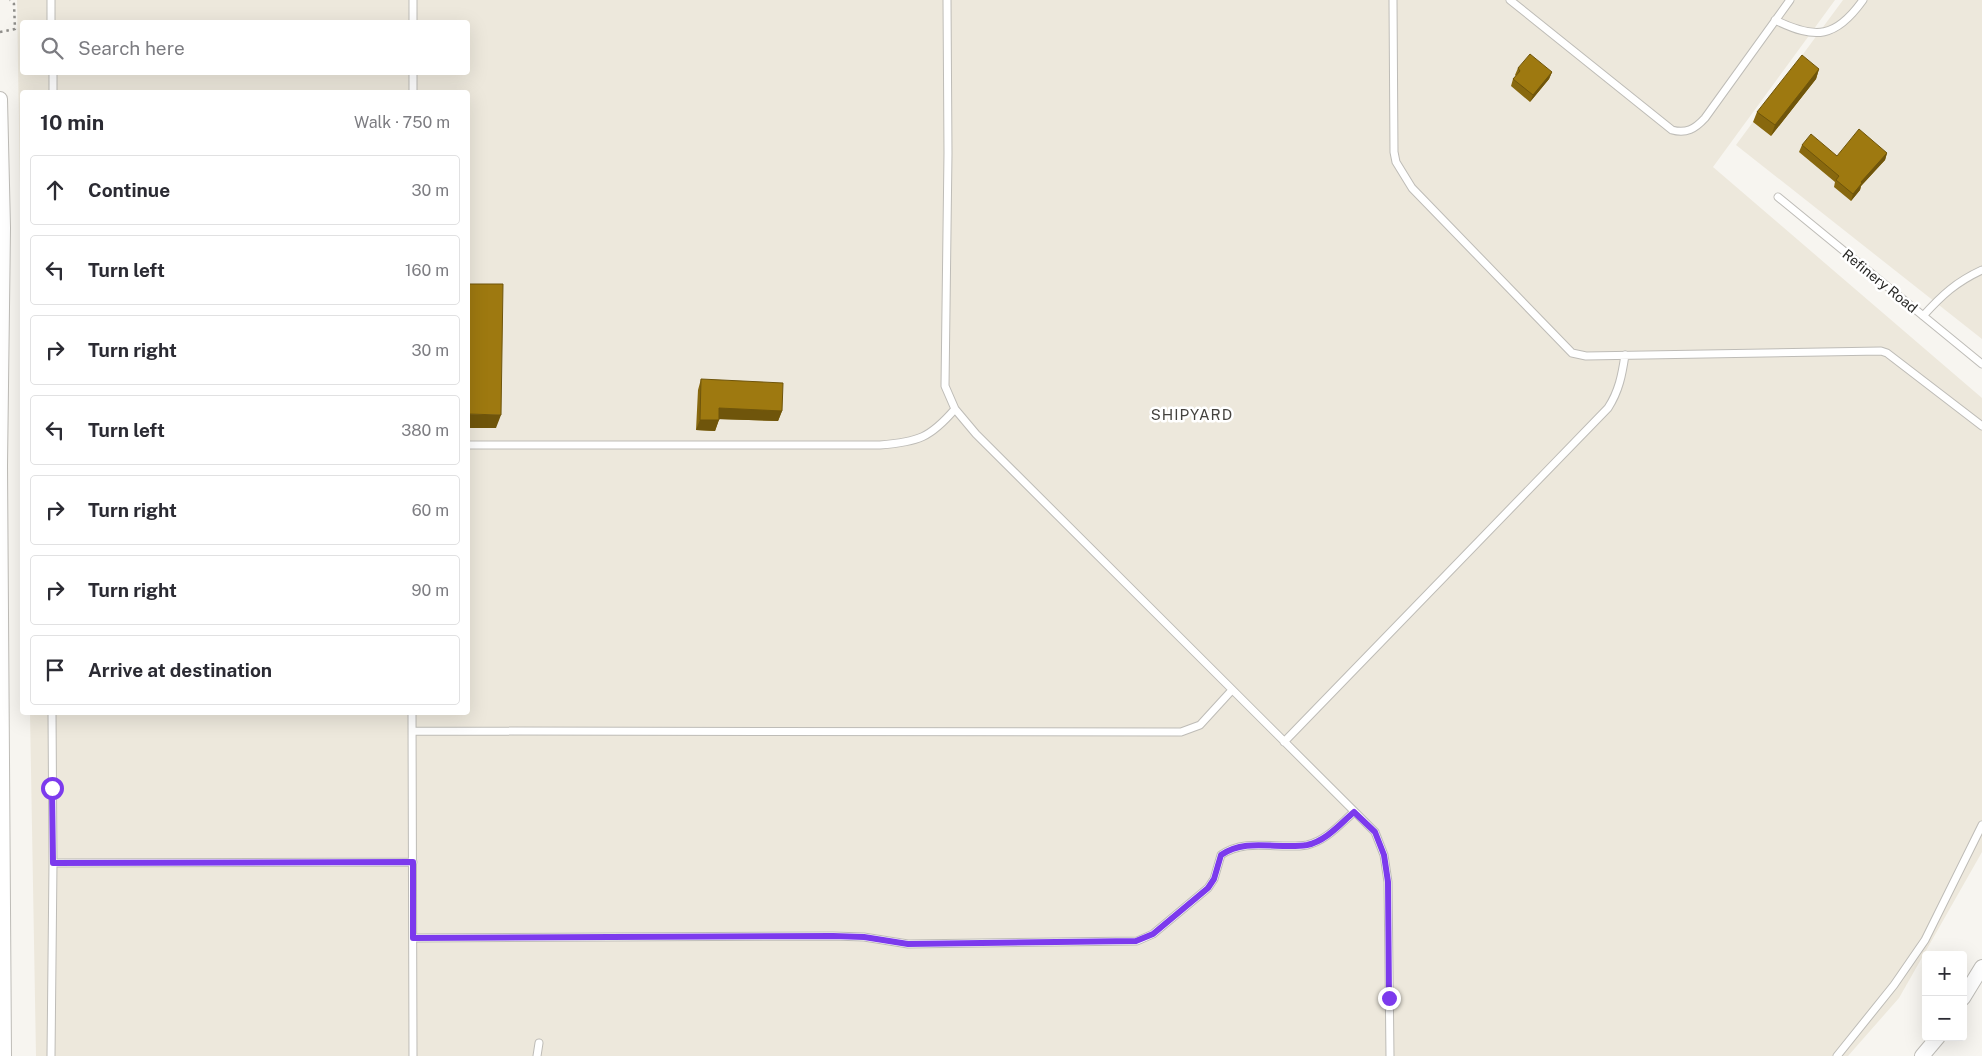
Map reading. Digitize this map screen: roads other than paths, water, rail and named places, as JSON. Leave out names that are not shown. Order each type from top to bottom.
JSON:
[{"type":"street","points":[[0,99],[3,228],[0,476],[2,1038],[4,1056]]},
{"type":"street","points":[[1964,996],[1982,967]]},
{"type":"street","points":[[1922,1056],[1935,1041]]},
{"type":"lane","points":[[51,0],[52,20]]},
{"type":"lane","points":[[413,0],[413,20]]},
{"type":"lane","points":[[946,0],[948,153],[945,386],[955,409],[982,441],[1375,832],[1384,855],[1388,882],[1390,1056]]},
{"type":"lane","points":[[1393,0],[1394,152],[1396,162],[1418,195],[1572,353],[1586,356],[1881,351],[1887,353],[1982,426]]},
{"type":"lane","points":[[1510,0],[1672,130],[1683,133],[1698,126],[1705,118],[1790,0]]},
{"type":"lane","points":[[1775,20],[1797,30],[1814,34],[1828,31],[1840,26],[1853,14],[1863,0]]},
{"type":"lane","points":[[52,75],[53,90]]},
{"type":"lane","points":[[413,75],[413,90]]},
{"type":"lane","name":"Refinery Road","points":[[1778,197],[1982,364]]},
{"type":"lane","points":[[1923,316],[1944,293],[1960,281],[1982,270]]},
{"type":"lane","points":[[1284,742],[1608,408],[1616,396],[1621,383],[1625,355]]},
{"type":"lane","points":[[470,445],[880,445],[910,443],[938,428],[955,409]]},
{"type":"lane","points":[[412,731],[1181,732],[1200,725],[1232,690]]},
{"type":"lane","points":[[51,1056],[52,715]]},
{"type":"lane","points":[[412,715],[412,1056]]},
{"type":"lane","points":[[413,938],[833,936],[864,937],[908,944],[1136,941],[1153,934],[1208,888],[1214,879],[1221,855],[1231,848],[1307,845],[1326,836],[1354,812]]},
{"type":"lane","points":[[1837,1056],[1894,985],[1924,940],[1982,825]]},
{"type":"lane","points":[[53,863],[413,862]]},
{"type":"lane","points":[[537,1056],[539,1043]]},
{"type":"district","name":"SHIPYARD","points":[[1192,415]]}]
